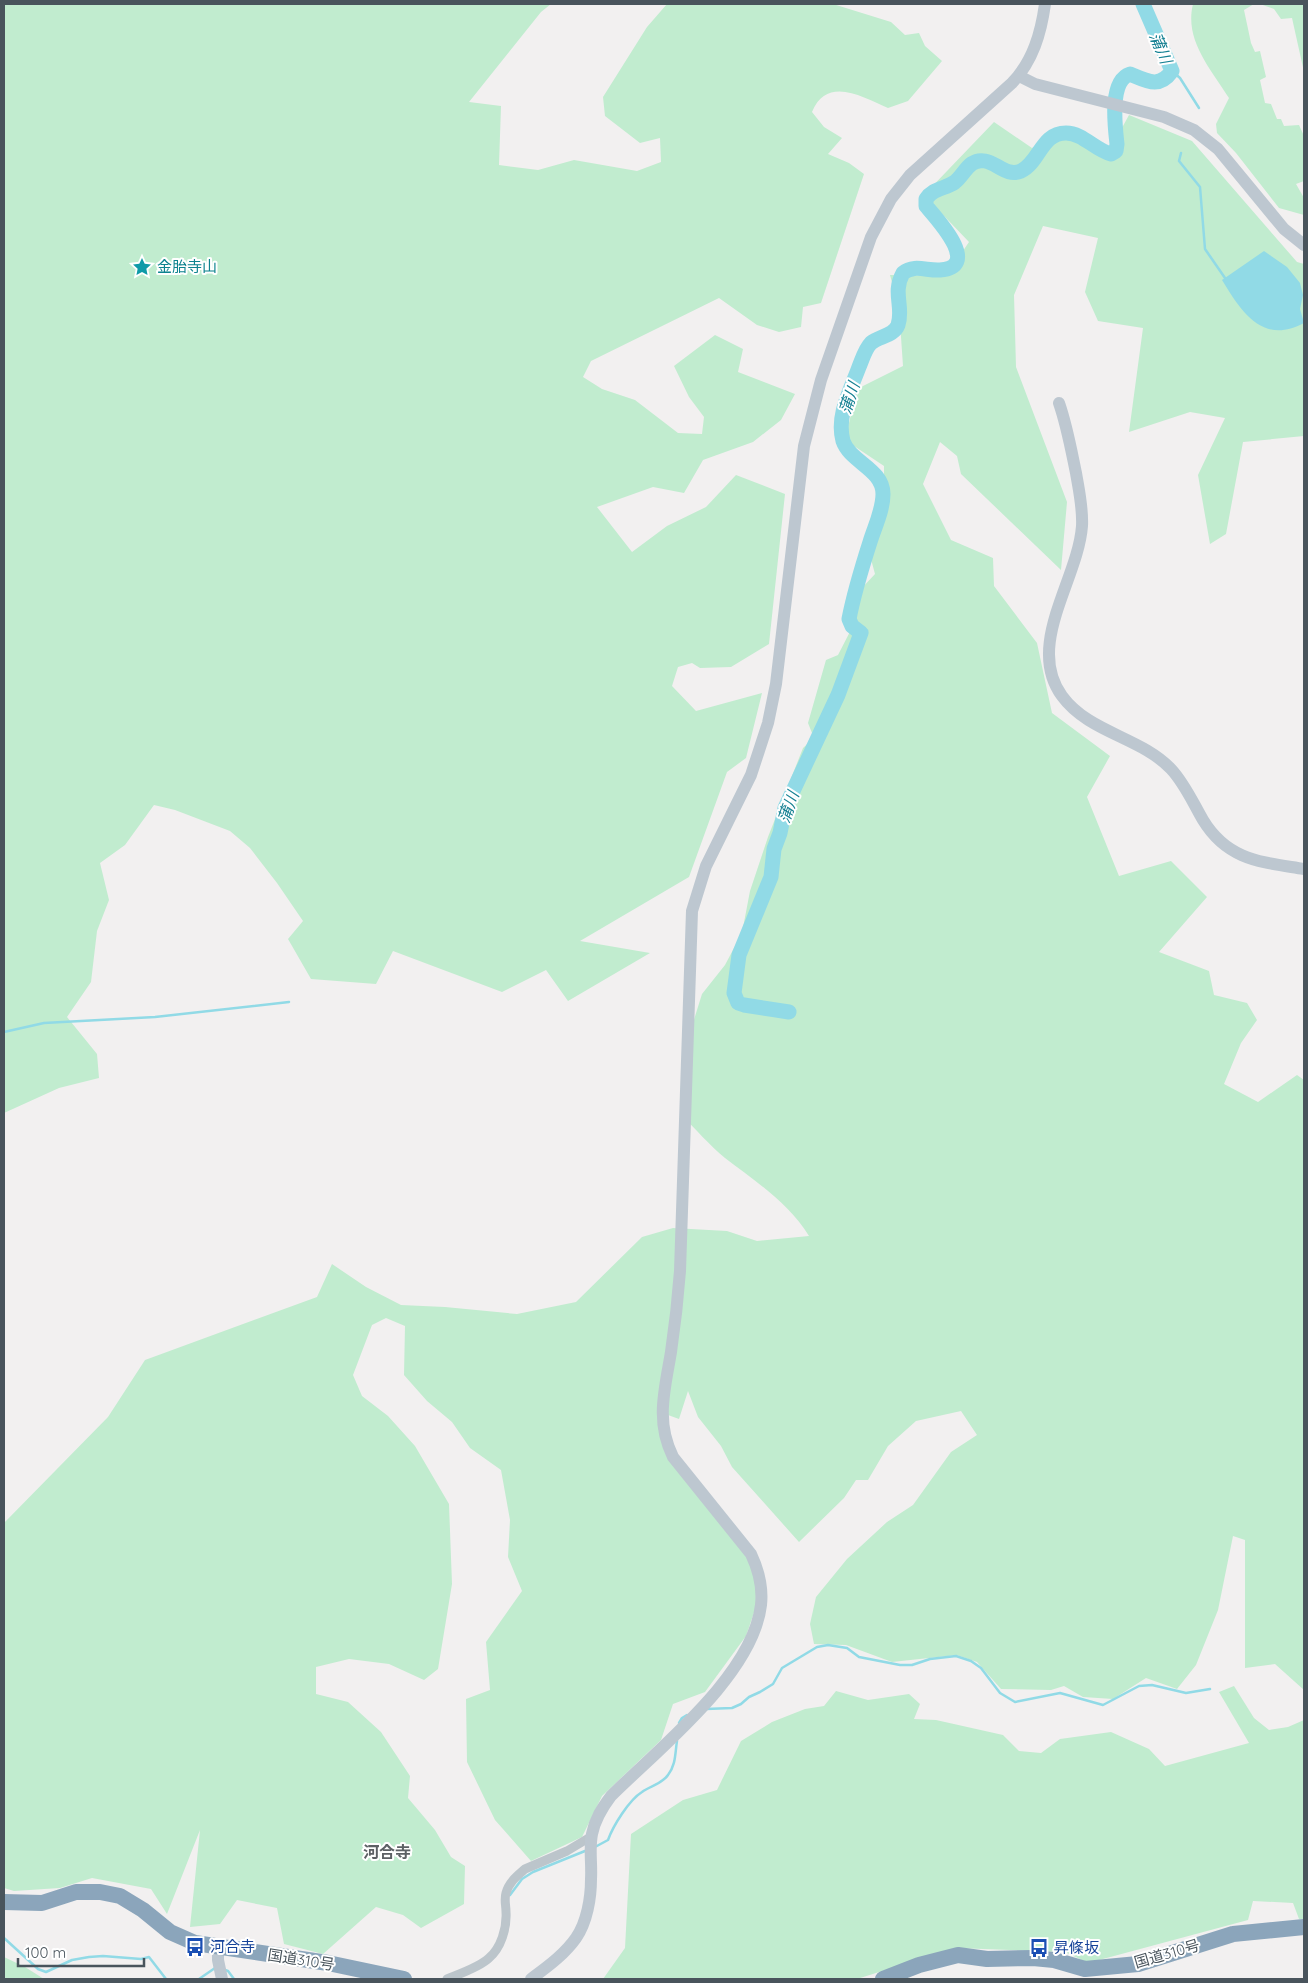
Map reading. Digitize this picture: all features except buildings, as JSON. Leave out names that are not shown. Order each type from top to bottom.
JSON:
[{"type":"highway","name":"国道310号","points":[[4,1902],[42,1903],[76,1892],[100,1892],[120,1896],[170,1932],[218,1954],[328,1964],[404,1979]]},
{"type":"highway","name":"国道310号","points":[[883,1979],[919,1965],[958,1955],[987,1959],[1033,1958],[1054,1960],[1085,1968],[1138,1964],[1233,1934],[1304,1927]]},
{"type":"street","points":[[531,1979],[560,1956],[576,1937],[582,1926],[588,1904],[591,1880],[592,1839],[598,1815],[611,1796],[669,1741],[711,1697],[731,1672],[752,1640],[759,1616],[762,1596],[759,1572],[751,1554],[673,1457],[666,1439],[662,1418],[663,1395],[676,1316],[680,1271],[692,911],[706,866],[754,767],[768,723],[776,684],[804,446],[821,380],[871,236],[891,198],[910,175],[1019,76],[1035,46],[1041,28],[1045,4]]},
{"type":"street","points":[[1019,76],[1035,84],[1138,109],[1176,121],[1194,130],[1211,142],[1284,229],[1304,245]]},
{"type":"street","points":[[1059,404],[1070,441],[1082,517],[1078,546],[1049,644],[1049,664],[1059,692],[1070,706],[1082,716],[1147,750],[1162,761],[1177,776],[1208,829],[1231,850],[1258,862],[1304,869]]},
{"type":"street","points":[[447,1979],[483,1962],[497,1948],[506,1924],[505,1894],[511,1883],[525,1869],[592,1839]]},
{"type":"street","points":[[218,1954],[221,1977]]},
{"type":"green space","points":[[4,4],[551,4],[541,12],[469,102],[501,106],[499,165],[538,170],[574,160],[637,171],[661,162],[660,138],[640,143],[605,116],[603,97],[647,27],[667,4],[833,4],[891,22],[905,35],[919,33],[925,46],[942,61],[908,101],[888,108],[857,95],[836,92],[827,94],[819,101],[812,112],[824,127],[842,138],[828,154],[849,163],[864,174],[821,303],[803,307],[801,327],[779,332],[757,325],[719,298],[591,361],[583,377],[602,389],[635,400],[678,433],[702,434],[704,417],[689,397],[674,366],[715,335],[743,349],[738,372],[795,394],[781,420],[753,442],[703,460],[684,493],[653,487],[597,507],[632,552],[667,526],[706,507],[736,475],[785,494],[769,644],[731,667],[700,668],[692,663],[678,667],[672,686],[696,711],[762,693],[746,758],[727,772],[689,877],[580,941],[650,953],[568,1001],[546,970],[502,992],[393,951],[376,984],[311,979],[288,939],[303,921],[250,848],[230,831],[175,810],[154,805],[125,845],[100,863],[109,900],[97,931],[91,982],[67,1017],[97,1054],[99,1078],[59,1088],[4,1113]]},
{"type":"green space","points":[[1193,4],[1254,4],[1244,10],[1251,43],[1255,52],[1260,51],[1266,77],[1260,80],[1265,103],[1271,104],[1277,119],[1281,119],[1284,126],[1299,125],[1304,136],[1304,181],[1296,184],[1304,198],[1304,215],[1279,208],[1236,153],[1217,133],[1216,124],[1229,98],[1207,65],[1196,42],[1192,30]]},
{"type":"green space","points":[[1260,4],[1304,4],[1304,72],[1292,18],[1281,19],[1274,9]]},
{"type":"green space","points":[[1129,115],[1192,141],[1297,262],[1304,264],[1304,436],[1243,442],[1226,534],[1210,544],[1198,475],[1225,418],[1190,412],[1129,432],[1143,328],[1098,321],[1085,292],[1098,238],[1043,226],[1014,295],[1016,367],[1067,502],[1061,570],[961,474],[957,456],[940,442],[923,484],[951,540],[993,558],[994,586],[1037,643],[1052,713],[1110,756],[1087,797],[1119,876],[1171,861],[1207,897],[1159,952],[1209,971],[1214,995],[1247,1003],[1257,1020],[1241,1043],[1224,1084],[1258,1102],[1297,1075],[1304,1080],[1304,1690],[1275,1664],[1245,1668],[1245,1540],[1233,1536],[1218,1610],[1196,1665],[1177,1689],[1146,1678],[1113,1699],[1083,1697],[1064,1686],[1051,1690],[1001,1689],[977,1662],[957,1655],[892,1662],[846,1645],[814,1644],[810,1624],[816,1597],[847,1559],[887,1522],[913,1505],[951,1452],[977,1435],[961,1411],[916,1421],[888,1446],[868,1480],[856,1480],[844,1498],[799,1542],[732,1467],[721,1446],[698,1417],[688,1391],[679,1419],[657,1411],[662,1442],[739,1543],[754,1570],[759,1598],[746,1636],[705,1692],[673,1704],[661,1740],[602,1796],[582,1837],[531,1861],[495,1820],[467,1762],[466,1699],[490,1690],[486,1642],[522,1591],[508,1557],[510,1520],[501,1470],[470,1448],[452,1422],[427,1401],[404,1375],[405,1326],[386,1318],[372,1325],[353,1375],[362,1396],[388,1416],[415,1446],[449,1504],[452,1584],[438,1669],[424,1680],[389,1664],[349,1659],[316,1667],[316,1694],[348,1702],[381,1732],[410,1776],[408,1798],[435,1830],[451,1857],[465,1866],[464,1904],[421,1928],[403,1915],[376,1907],[323,1954],[284,1944],[277,1908],[237,1900],[220,1924],[190,1927],[200,1830],[167,1914],[151,1889],[92,1878],[60,1888],[14,1891],[4,1888],[4,1523],[108,1417],[145,1360],[317,1297],[332,1264],[366,1287],[401,1305],[517,1314],[576,1302],[642,1237],[673,1228],[727,1231],[757,1241],[809,1236],[801,1224],[781,1203],[760,1184],[719,1153],[681,1115],[687,1042],[702,994],[725,965],[742,933],[750,891],[768,837],[803,748],[814,738],[808,723],[826,660],[838,655],[856,620],[846,605],[875,574],[868,548],[884,496],[884,466],[845,440],[857,389],[903,366],[899,308],[890,275],[946,276],[969,242],[924,195],[994,122],[1032,148],[1057,133],[1111,148]]},
{"type":"green space","points":[[1234,1686],[1254,1718],[1269,1730],[1288,1727],[1304,1720],[1304,1919],[1299,1919],[1293,1903],[1253,1901],[1248,1920],[1088,1963],[1065,1952],[955,1948],[857,1979],[603,1979],[625,1948],[631,1834],[683,1800],[717,1790],[741,1741],[772,1722],[805,1709],[824,1706],[836,1691],[868,1700],[909,1694],[920,1704],[914,1719],[936,1720],[1003,1735],[1019,1751],[1041,1753],[1060,1739],[1111,1732],[1149,1749],[1165,1766],[1249,1743],[1219,1692]]},
{"type":"green space","points":[[4,1957],[25,1967],[44,1979],[4,1979]]},
{"type":"water","points":[[1264,251],[1287,267],[1300,283],[1303,295],[1300,309],[1304,323],[1290,329],[1277,330],[1265,328],[1255,322],[1237,304],[1222,280]]},
{"type":"waterway","name":"蒲川","points":[[789,1012],[738,1003],[734,993],[739,955],[771,877],[774,849],[780,833],[785,808],[838,695],[861,633],[852,626],[849,619],[861,570],[880,512],[883,494],[882,485],[878,478],[852,455],[843,441],[841,422],[849,393],[869,345],[890,334],[898,325],[900,312],[898,287],[903,273],[916,268],[940,270],[952,267],[957,261],[957,252],[953,242],[926,206],[926,199],[929,195],[955,182],[975,162],[985,161],[1007,171],[1021,171],[1033,161],[1046,143],[1058,134],[1066,133],[1078,136],[1111,154],[1116,151],[1116,94],[1123,78],[1130,74],[1147,81],[1157,82],[1167,77],[1172,71],[1143,4]]},
{"type":"waterway","points":[[1172,71],[1180,78],[1199,108]]},
{"type":"waterway","points":[[1181,153],[1179,161],[1200,187],[1205,249],[1225,278]]},
{"type":"waterway","points":[[4,1032],[44,1023],[155,1017],[289,1002]]},
{"type":"waterway","points":[[706,1709],[732,1708],[741,1704],[749,1697],[773,1684],[782,1668],[817,1647],[828,1645],[847,1648],[859,1657],[900,1665],[912,1665],[930,1659],[956,1656],[971,1661],[981,1668],[1000,1693],[1015,1702],[1060,1693],[1103,1705],[1139,1686],[1152,1685],[1186,1693],[1210,1689]]},
{"type":"waterway","points":[[679,1723],[687,1715]]},
{"type":"waterway","points":[[595,1847],[608,1840],[622,1814],[637,1796],[663,1781],[668,1775],[674,1763],[677,1741]]},
{"type":"waterway","points":[[510,1895],[522,1879],[533,1872],[585,1851]]},
{"type":"waterway","points":[[4,1938],[38,1969],[46,1972],[72,1960],[89,1957],[103,1956],[141,1959],[149,1957],[166,1979]]},
{"type":"waterway","points":[[199,1979],[215,1968]]},
{"type":"waterway","points":[[225,1970],[234,1979]]},
{"type":"place","name":"金胎寺山","points":[[142,267]]},
{"type":"place","name":"河合寺","points":[[195,1947]]},
{"type":"place","name":"昇條坂","points":[[1039,1948]]},
{"type":"district","name":"河合寺","points":[[387,1852]]}]
